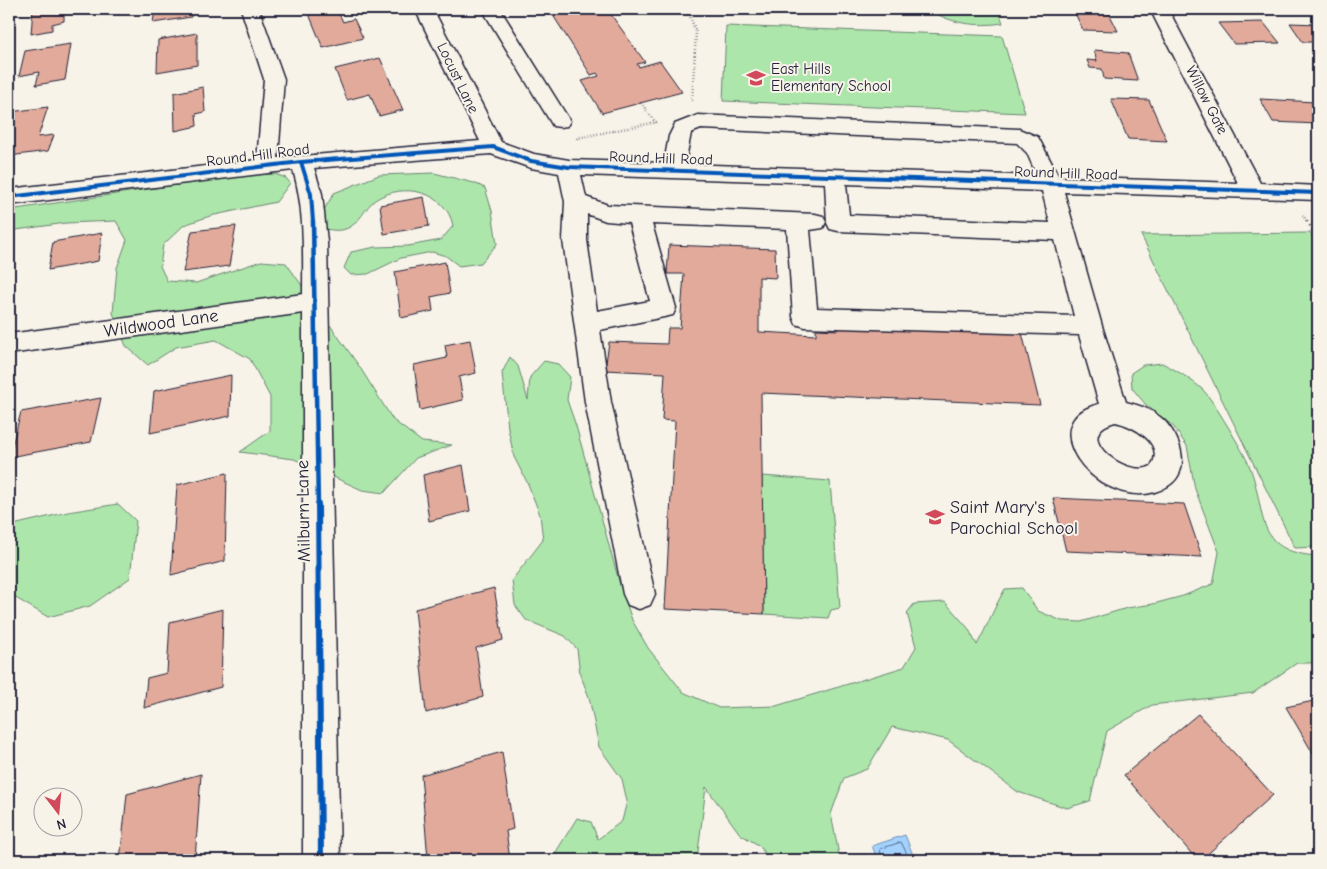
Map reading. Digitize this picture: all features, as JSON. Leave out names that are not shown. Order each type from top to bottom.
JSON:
[{"type":"street","points":[[250,9],[274,79],[267,167]]},
{"type":"street","name":"Locust Lane","points":[[424,9],[493,147]]},
{"type":"street","points":[[490,9],[560,121]]},
{"type":"street","name":"Willow Gate","points":[[1159,9],[1254,192]]},
{"type":"street","points":[[673,170],[678,136],[682,128],[698,122],[1019,136],[1032,143],[1051,186],[1089,326],[1115,411]]},
{"type":"street","name":"Round Hill Road","points":[[9,198],[301,162],[493,147],[531,161],[569,167],[1051,186],[1318,193]]},
{"type":"street","name":"Milburn Lane","points":[[301,162],[311,194],[314,242],[321,860]]},
{"type":"street","points":[[569,167],[576,202],[575,240],[598,402],[639,594]]},
{"type":"street","points":[[835,176],[838,223]]},
{"type":"street","points":[[576,202],[606,213],[638,215],[1064,232]]},
{"type":"street","points":[[587,323],[664,308],[638,215]]},
{"type":"street","points":[[798,222],[805,317],[1089,326]]},
{"type":"street","name":"Wildwood Lane","points":[[9,344],[314,302]]},
{"type":"path","points":[[687,9],[696,32],[692,101]]},
{"type":"path","points":[[642,103],[656,123]]},
{"type":"path","points":[[572,139],[663,121]]},
{"type":"path","points":[[1303,215],[1318,238]]},
{"type":"green space","points":[[928,9],[998,9],[1003,23],[983,25],[964,23],[946,18]]},
{"type":"green space","points":[[726,26],[1002,36],[1025,113],[723,101]]},
{"type":"green space","points":[[434,173],[474,183],[485,188],[492,211],[497,244],[481,263],[459,266],[446,256],[432,252],[401,258],[368,274],[351,275],[344,268],[351,252],[376,247],[408,246],[441,240],[453,226],[449,214],[433,198],[423,193],[399,191],[386,194],[375,200],[356,222],[348,228],[331,230],[321,228],[321,215],[334,193],[379,175]]},
{"type":"green space","points":[[275,174],[286,178],[290,183],[276,202],[210,216],[184,225],[163,245],[160,266],[167,281],[196,283],[261,261],[286,263],[359,366],[393,420],[422,442],[452,445],[416,458],[384,493],[362,490],[294,459],[240,452],[270,431],[270,397],[250,359],[216,340],[176,347],[148,365],[126,346],[113,313],[117,268],[127,240],[116,221],[66,223],[9,231],[9,210],[243,175]]},
{"type":"green space","points":[[1310,233],[1318,246],[1318,547],[1295,548],[1141,235]]},
{"type":"green space","points":[[510,357],[518,366],[528,400],[530,377],[544,361],[558,364],[570,377],[567,400],[620,585],[632,620],[648,648],[683,692],[719,708],[776,706],[904,667],[916,647],[907,613],[914,604],[945,602],[968,628],[977,645],[1005,589],[1022,588],[1038,611],[1062,621],[1081,622],[1127,608],[1153,604],[1183,596],[1213,584],[1219,552],[1195,489],[1187,446],[1173,426],[1146,405],[1132,388],[1131,373],[1143,365],[1162,363],[1194,382],[1203,390],[1220,414],[1249,465],[1265,526],[1272,538],[1282,547],[1297,553],[1318,556],[1318,663],[1297,663],[1253,693],[1152,705],[1107,731],[1090,801],[1067,808],[1018,792],[948,740],[892,727],[867,769],[844,778],[831,814],[840,860],[768,860],[760,846],[740,834],[706,787],[697,860],[551,860],[577,818],[591,822],[598,839],[622,821],[627,801],[622,779],[599,747],[589,697],[580,674],[577,649],[565,636],[526,620],[515,605],[512,580],[543,540],[540,515],[528,484],[514,457],[508,428],[502,373]]},
{"type":"green space","points":[[762,476],[830,481],[840,608],[831,610],[828,618],[764,614]]},
{"type":"green space","points":[[118,504],[136,521],[130,578],[90,606],[48,617],[9,594],[9,526],[68,512]]},
{"type":"water","points":[[905,835],[915,860],[878,860],[872,846]]},
{"type":"building","points":[[33,9],[75,9],[64,12],[64,21],[52,24],[52,30],[31,34]]},
{"type":"building","points":[[155,9],[191,9],[191,17],[153,23]]},
{"type":"building","points":[[337,9],[343,22],[354,19],[363,38],[323,48],[309,14]]},
{"type":"building","points":[[549,9],[607,9],[645,62],[637,64],[639,67],[660,61],[682,92],[602,113],[582,81],[599,76],[597,73],[591,75]]},
{"type":"building","points":[[1073,9],[1107,9],[1118,31],[1083,30]]},
{"type":"building","points":[[1263,22],[1280,43],[1234,44],[1218,23]]},
{"type":"building","points":[[1290,23],[1318,24],[1318,47],[1315,42],[1303,42]]},
{"type":"building","points":[[197,33],[197,65],[157,72],[158,40]]},
{"type":"building","points":[[71,44],[65,80],[36,85],[39,72],[19,76],[25,51]]},
{"type":"building","points":[[1094,50],[1128,53],[1138,81],[1104,79],[1102,69],[1090,68],[1087,60],[1097,61]]},
{"type":"building","points":[[380,58],[403,110],[379,116],[370,94],[347,100],[335,69]]},
{"type":"building","points":[[203,87],[205,112],[196,114],[197,126],[175,131],[174,93]]},
{"type":"building","points":[[1111,99],[1149,100],[1167,141],[1128,139]]},
{"type":"building","points":[[1260,99],[1315,102],[1318,107],[1318,124],[1273,122]]},
{"type":"building","points":[[48,107],[38,137],[54,135],[48,151],[9,156],[10,112]]},
{"type":"building","points":[[424,197],[429,226],[384,234],[380,205]]},
{"type":"building","points":[[236,226],[229,266],[183,272],[192,231]]},
{"type":"building","points":[[102,233],[98,261],[48,270],[53,242]]},
{"type":"building","points":[[669,245],[775,249],[776,278],[759,277],[759,332],[816,335],[816,329],[839,330],[839,326],[1022,333],[1040,405],[761,393],[764,614],[665,609],[675,421],[662,420],[665,373],[605,370],[609,342],[667,344],[668,328],[680,328],[684,274],[667,274]]},
{"type":"building","points":[[445,262],[450,293],[431,297],[433,311],[401,318],[395,272]]},
{"type":"building","points":[[470,340],[476,373],[459,377],[463,400],[420,410],[414,365],[447,358],[445,345]]},
{"type":"building","points":[[231,375],[230,416],[150,433],[154,391]]},
{"type":"building","points":[[101,398],[91,442],[9,457],[21,412]]},
{"type":"building","points":[[463,465],[470,511],[429,521],[423,475]]},
{"type":"building","points":[[227,473],[225,561],[171,575],[177,485]]},
{"type":"building","points":[[1053,498],[1184,504],[1202,557],[1066,551]]},
{"type":"building","points":[[494,588],[503,640],[476,648],[483,697],[426,713],[415,609]]},
{"type":"building","points":[[223,609],[221,687],[144,708],[147,678],[167,673],[170,622]]},
{"type":"building","points":[[1318,700],[1318,762],[1286,707]]},
{"type":"building","points":[[1198,714],[1273,795],[1201,860],[1197,860],[1124,775]]},
{"type":"building","points":[[502,752],[513,829],[506,831],[510,860],[436,860],[436,856],[428,859],[421,775]]},
{"type":"building","points":[[201,774],[195,860],[120,860],[127,794]]},
{"type":"cycle path","points":[[9,197],[301,162],[493,147],[531,161],[569,167],[1318,193]]},
{"type":"cycle path","points":[[301,162],[311,194],[315,242],[321,860]]},
{"type":"place","name":"East Hills Elementary School","points":[[756,78]]},
{"type":"place","name":"Saint Mary's Parochial School","points":[[935,517]]}]
